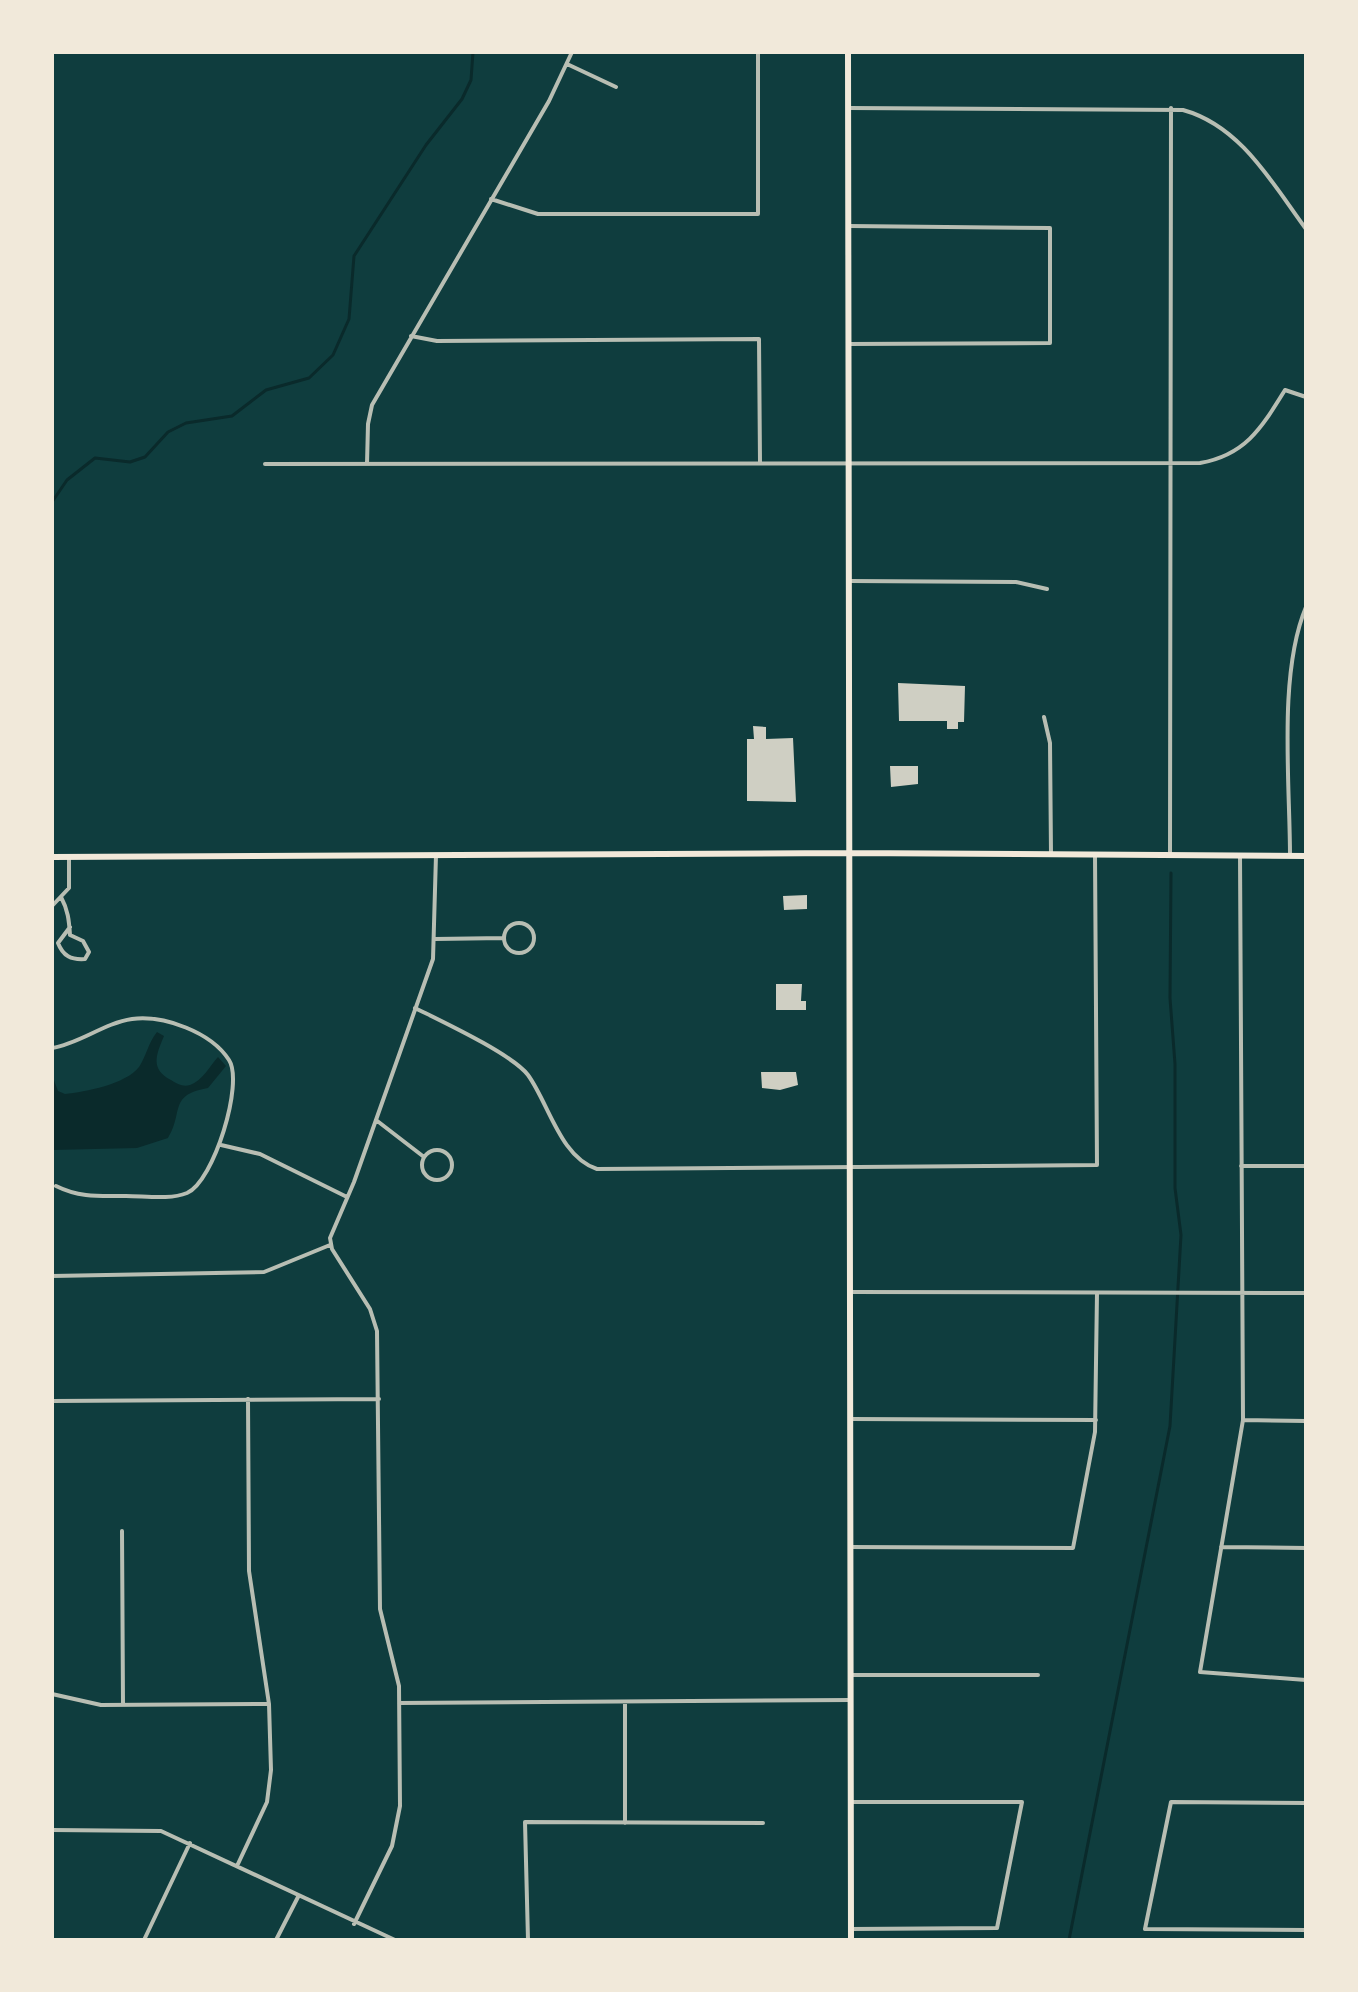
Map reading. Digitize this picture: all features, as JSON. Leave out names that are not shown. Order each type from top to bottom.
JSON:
[{"type":"main road","points":[[848,52],[851,1940]]},
{"type":"main road","points":[[52,857],[848,853],[1306,856]]},
{"type":"street","points":[[367,464],[369,413],[572,52]]},
{"type":"street","points":[[491,199],[538,214],[758,214],[758,52]]},
{"type":"street","points":[[566,64],[616,87]]},
{"type":"street","points":[[848,108],[1171,108],[1210,119],[1233,136],[1306,229]]},
{"type":"street","points":[[1170,855],[1171,108]]},
{"type":"street","points":[[848,226],[1050,228],[1050,343],[848,344]]},
{"type":"street","points":[[411,336],[437,341],[759,339],[760,463]]},
{"type":"street","points":[[265,464],[1200,463],[1237,451],[1261,430],[1285,390],[1306,397]]},
{"type":"street","points":[[848,581],[1016,582],[1047,589]]},
{"type":"street","points":[[1290,856],[1290,680],[1294,644],[1306,607]]},
{"type":"street","points":[[1044,717],[1050,743],[1051,854]]},
{"type":"street","points":[[52,1276],[264,1272],[330,1245],[415,1008],[435,939],[436,855]]},
{"type":"street","points":[[415,1008],[522,1069],[572,1152],[590,1167],[603,1170],[1097,1165],[1095,855]]},
{"type":"street","points":[[1240,855],[1243,1420],[1200,1672],[1306,1680]]},
{"type":"street","points":[[52,906],[69,888],[69,857]]},
{"type":"street","points":[[61,897],[68,911],[70,927],[70,935],[83,941],[89,952],[85,959],[68,957],[61,950],[58,943],[70,927]]},
{"type":"street","points":[[517,923],[528,926],[534,938],[530,949],[522,953],[509,949],[504,938],[507,929],[517,923]]},
{"type":"street","points":[[435,939],[504,938]]},
{"type":"street","points":[[52,1048],[131,1019],[174,1022],[187,1027],[229,1060],[233,1072],[221,1145],[201,1181],[186,1194],[76,1196],[56,1186]]},
{"type":"street","points":[[376,1120],[424,1157]]},
{"type":"street","points":[[221,1145],[260,1154],[347,1197]]},
{"type":"street","points":[[434,1151],[445,1153],[451,1161],[449,1173],[442,1179],[430,1179],[423,1170],[424,1157],[434,1151]]},
{"type":"street","points":[[1241,1166],[1306,1166]]},
{"type":"street","points":[[330,1245],[375,1322],[379,1399],[380,1609],[395,1664],[399,1703],[400,1806],[396,1834],[354,1924]]},
{"type":"street","points":[[849,1292],[1306,1293]]},
{"type":"street","points":[[850,1547],[1073,1548],[1096,1420],[1097,1293]]},
{"type":"street","points":[[237,1866],[269,1795],[269,1704],[249,1571],[248,1399]]},
{"type":"street","points":[[52,1401],[379,1399]]},
{"type":"street","points":[[850,1419],[1096,1420]]},
{"type":"street","points":[[1243,1420],[1306,1421]]},
{"type":"street","points":[[122,1531],[123,1705]]},
{"type":"street","points":[[1221,1547],[1306,1548]]},
{"type":"street","points":[[851,1675],[1038,1675]]},
{"type":"street","points":[[52,1694],[89,1704],[269,1704]]},
{"type":"street","points":[[399,1703],[851,1700]]},
{"type":"street","points":[[625,1701],[625,1823]]},
{"type":"street","points":[[851,1802],[1022,1802],[997,1928],[851,1929]]},
{"type":"street","points":[[1306,1803],[1171,1802],[1145,1929],[1306,1930]]},
{"type":"street","points":[[528,1940],[525,1822],[763,1823]]},
{"type":"street","points":[[52,1830],[149,1830],[190,1843],[354,1924],[395,1940]]},
{"type":"street","points":[[144,1940],[190,1843]]},
{"type":"street","points":[[276,1940],[298,1897]]},
{"type":"water","points":[[157,1032],[164,1036],[157,1055],[157,1066],[164,1076],[176,1083],[185,1086],[194,1083],[218,1057],[226,1066],[208,1088],[195,1091],[182,1100],[168,1138],[137,1148],[52,1150],[52,1075],[58,1091],[65,1094],[94,1089],[125,1078],[139,1067]]},
{"type":"building","points":[[898,683],[965,686],[964,722],[958,722],[958,729],[947,729],[947,721],[899,721]]},
{"type":"building","points":[[753,726],[766,727],[766,739],[793,738],[796,802],[747,801],[747,739],[754,739]]},
{"type":"building","points":[[890,766],[918,766],[918,784],[891,787]]},
{"type":"building","points":[[807,895],[807,909],[784,910],[783,896]]},
{"type":"building","points":[[776,984],[802,984],[801,1001],[806,1001],[806,1010],[776,1010]]},
{"type":"building","points":[[761,1072],[796,1072],[798,1085],[780,1090],[762,1088]]},
{"type":"waterway","points":[[52,502],[67,480],[95,458],[130,462],[145,457],[168,432],[186,423],[232,416],[266,390],[309,378],[333,355],[349,319],[354,256],[426,145],[462,99],[471,80],[473,52]]},
{"type":"waterway","points":[[1069,1940],[1170,1426],[1181,1235],[1175,1188],[1175,1064],[1170,998],[1171,873]]}]
